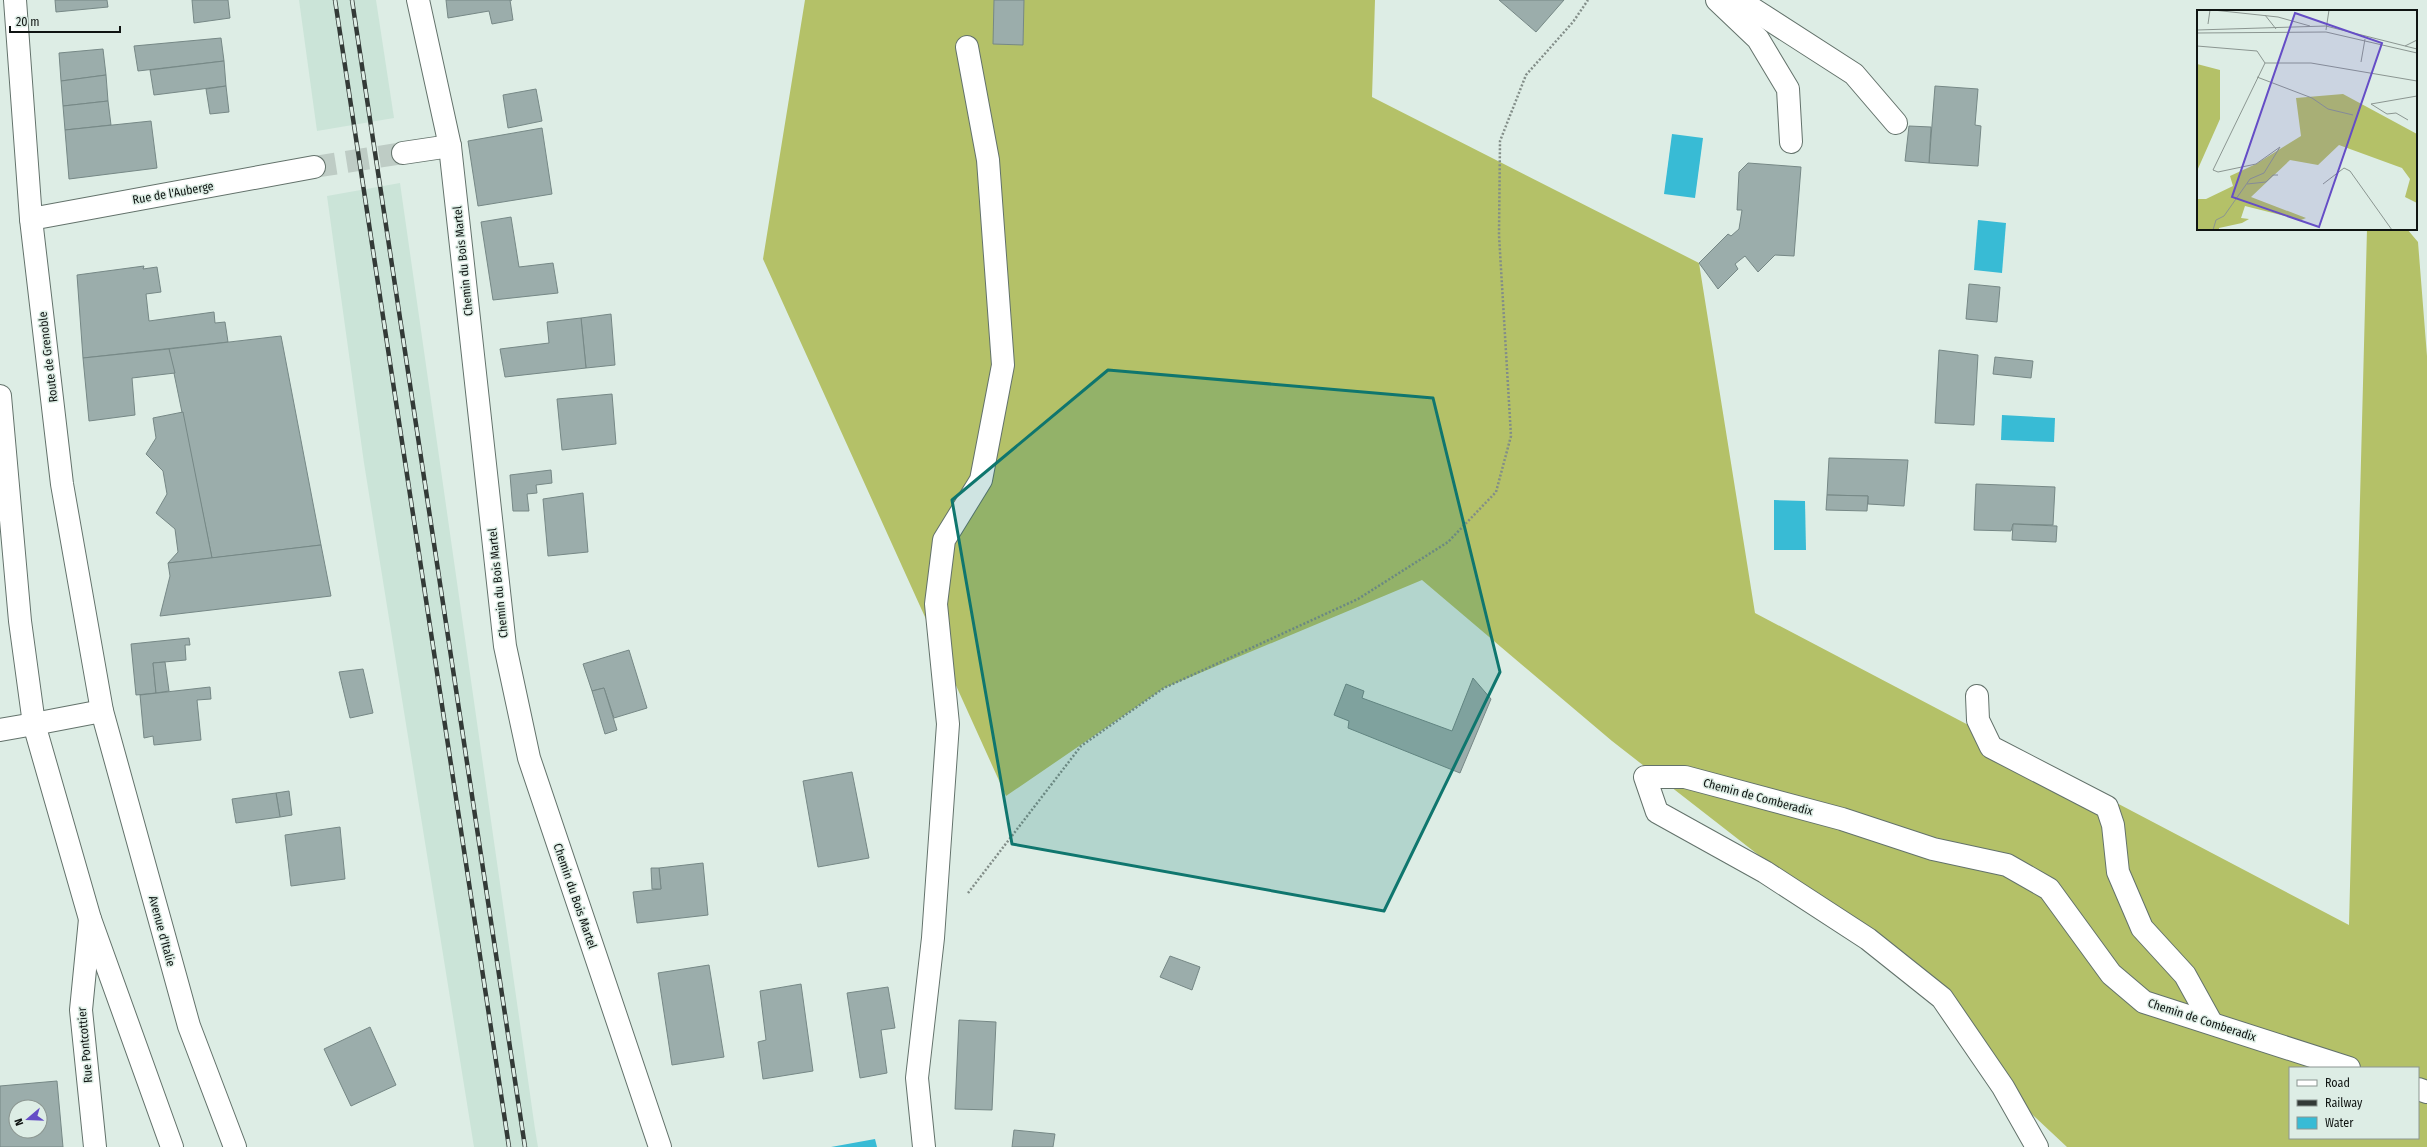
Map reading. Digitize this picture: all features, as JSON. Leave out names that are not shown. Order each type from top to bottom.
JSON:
[{"type":"street","name":"Route de Grenoble","points":[[15,0],[31,219],[62,484],[102,711]]},
{"type":"street","name":"Chemin du Bois Martel","points":[[418,0],[450,146],[505,646],[529,758],[660,1147]]},
{"type":"street","points":[[1716,0],[1758,39],[1788,89],[1791,142]]},
{"type":"street","points":[[1739,0],[1854,74],[1896,123]]},
{"type":"street","points":[[924,1147],[917,1078],[933,938],[948,724],[936,604],[944,540],[981,480],[1003,365],[988,160],[967,47]]},
{"type":"street","points":[[403,153],[450,146]]},
{"type":"street","name":"Rue de l'Auberge","points":[[31,219],[314,167]]},
{"type":"street","points":[[0,396],[20,621],[34,724],[90,919],[172,1147]]},
{"type":"street","points":[[1977,696],[1978,720],[1991,747],[2106,807],[2113,825],[2118,872],[2142,928],[2185,975],[2211,1022]]},
{"type":"street","points":[[0,730],[102,711]]},
{"type":"street","name":"Avenue d'Italie","points":[[102,711],[189,1026],[235,1147]]},
{"type":"street","name":"Chemin de Comberadix","points":[[2037,1147],[2003,1087],[1942,998],[1855,931],[1765,872],[1657,812],[1645,777],[1685,777],[1842,820],[1933,849],[2007,865],[2049,889],[2111,974],[2144,1002],[2211,1022],[2346,1067]]},
{"type":"street","name":"Rue Pontcottier","points":[[90,919],[81,1010],[95,1147]]},
{"type":"path","points":[[966,894],[1081,746],[1164,688],[1358,599],[1448,542],[1496,492],[1511,436],[1499,236],[1500,141],[1526,75],[1573,22],[1588,0]]},
{"type":"highlighted area","points":[[1108,370],[1433,398],[1500,672],[1384,911],[1012,844],[952,500]]},
{"type":"shaded area","points":[[299,0],[376,0],[394,118],[317,131]]},
{"type":"shaded area","points":[[400,183],[538,1147],[474,1147],[364,463],[327,196]]},
{"type":"green space","points":[[805,0],[1375,0],[1372,97],[1699,263],[1755,613],[2349,925],[2367,230],[2408,230],[2418,242],[2427,356],[2427,1147],[2067,1147],[2003,1087],[1942,998],[1612,741],[1422,580],[1164,688],[1006,796],[763,259]]},
{"type":"water","points":[[1672,134],[1703,138],[1695,198],[1664,194]]},
{"type":"water","points":[[1978,220],[2006,223],[2002,273],[1974,270]]},
{"type":"water","points":[[2002,415],[2055,418],[2054,442],[2001,440]]},
{"type":"water","points":[[1774,500],[1805,501],[1806,550],[1774,550]]},
{"type":"water","points":[[875,1139],[877,1147],[831,1147]]},
{"type":"building","points":[[55,0],[107,0],[108,7],[56,12]]},
{"type":"building","points":[[192,0],[228,0],[230,18],[194,23]]},
{"type":"building","points":[[446,0],[510,0],[513,20],[492,24],[489,11],[448,18]]},
{"type":"building","points":[[994,0],[1024,0],[1023,45],[993,44]]},
{"type":"building","points":[[1499,0],[1564,0],[1536,32]]},
{"type":"building","points":[[221,38],[224,61],[138,71],[134,46]]},
{"type":"building","points":[[103,49],[106,75],[61,81],[59,53]]},
{"type":"building","points":[[224,61],[226,86],[154,95],[150,70]]},
{"type":"building","points":[[106,75],[108,101],[63,106],[61,81]]},
{"type":"building","points":[[226,86],[229,112],[210,114],[206,89]]},
{"type":"building","points":[[1935,86],[1978,89],[1975,125],[1981,126],[1978,166],[1929,163]]},
{"type":"building","points":[[536,89],[542,121],[508,128],[503,95]]},
{"type":"building","points":[[108,101],[111,125],[65,130],[63,106]]},
{"type":"building","points":[[151,121],[157,168],[69,179],[65,130]]},
{"type":"building","points":[[1909,126],[1931,127],[1929,163],[1905,161]]},
{"type":"building","points":[[542,128],[552,194],[478,206],[468,141]]},
{"type":"building","points":[[1748,163],[1801,167],[1794,256],[1775,255],[1758,272],[1745,256],[1735,264],[1738,269],[1718,289],[1699,263],[1728,234],[1731,236],[1739,229],[1742,210],[1737,210],[1739,172]]},
{"type":"building","points":[[511,217],[519,267],[553,263],[558,293],[493,300],[481,222]]},
{"type":"building","points":[[144,266],[143,269],[157,267],[161,292],[146,294],[149,321],[214,312],[215,323],[225,322],[228,342],[83,358],[77,275]]},
{"type":"building","points":[[1969,284],[2000,287],[1997,322],[1966,319]]},
{"type":"building","points":[[611,314],[615,365],[586,368],[581,318]]},
{"type":"building","points":[[581,318],[586,368],[505,377],[500,349],[549,343],[547,322]]},
{"type":"building","points":[[281,336],[321,545],[212,558],[169,349]]},
{"type":"building","points":[[169,349],[175,373],[132,378],[135,415],[89,421],[83,358]]},
{"type":"building","points":[[1939,350],[1978,355],[1974,425],[1935,423]]},
{"type":"building","points":[[1995,357],[2033,361],[2031,378],[1993,374]]},
{"type":"building","points":[[612,394],[616,444],[562,450],[557,399]]},
{"type":"building","points":[[183,412],[212,558],[168,563],[178,552],[175,529],[156,513],[167,494],[163,471],[146,454],[156,438],[153,418]]},
{"type":"building","points":[[1829,458],[1908,460],[1904,506],[1868,504],[1868,496],[1827,495]]},
{"type":"building","points":[[551,470],[552,483],[536,485],[537,493],[527,494],[529,511],[513,511],[510,475]]},
{"type":"building","points":[[1976,484],[2055,487],[2053,525],[2013,524],[2011,531],[1974,530]]},
{"type":"building","points":[[583,493],[588,552],[548,556],[543,499]]},
{"type":"building","points":[[1827,495],[1868,496],[1867,511],[1826,510]]},
{"type":"building","points":[[2013,524],[2057,526],[2056,542],[2012,540]]},
{"type":"building","points":[[321,545],[331,596],[160,616],[170,576],[168,563]]},
{"type":"building","points":[[189,638],[190,645],[185,645],[186,660],[153,663],[156,693],[136,695],[131,644]]},
{"type":"building","points":[[629,650],[647,708],[614,718],[604,688],[592,691],[583,664]]},
{"type":"building","points":[[165,662],[169,691],[156,693],[153,663]]},
{"type":"building","points":[[363,669],[373,713],[350,718],[339,672]]},
{"type":"building","points":[[1473,678],[1491,699],[1460,773],[1348,728],[1349,721],[1334,715],[1346,684],[1364,691],[1362,698],[1452,731]]},
{"type":"building","points":[[210,687],[211,699],[197,700],[201,740],[154,745],[153,736],[144,738],[140,695]]},
{"type":"building","points":[[604,688],[617,730],[605,734],[592,691]]},
{"type":"building","points":[[852,772],[869,858],[818,867],[803,781]]},
{"type":"building","points":[[289,791],[292,815],[280,817],[276,793]]},
{"type":"building","points":[[276,793],[280,817],[236,823],[232,799]]},
{"type":"building","points":[[340,827],[345,879],[291,886],[285,835]]},
{"type":"building","points":[[703,863],[708,915],[637,923],[633,892],[661,889],[659,868]]},
{"type":"building","points":[[651,868],[659,868],[661,889],[652,889]]},
{"type":"building","points":[[1170,956],[1200,967],[1192,990],[1160,977]]},
{"type":"building","points":[[709,965],[724,1057],[672,1065],[658,973]]},
{"type":"building","points":[[801,984],[813,1071],[763,1079],[758,1042],[766,1040],[760,991]]},
{"type":"building","points":[[888,987],[895,1028],[881,1030],[887,1073],[860,1078],[847,993]]},
{"type":"building","points":[[959,1020],[996,1022],[992,1110],[955,1109]]},
{"type":"building","points":[[370,1027],[396,1085],[351,1106],[324,1049]]},
{"type":"building","points":[[57,1081],[63,1147],[0,1147],[0,1086]]},
{"type":"building","points":[[1014,1130],[1055,1134],[1053,1147],[1012,1147]]},
{"type":"tunnel","points":[[314,167],[403,153]]},
{"type":"railway","points":[[335,0],[509,1147]]},
{"type":"railway","points":[[352,0],[525,1147]]}]
